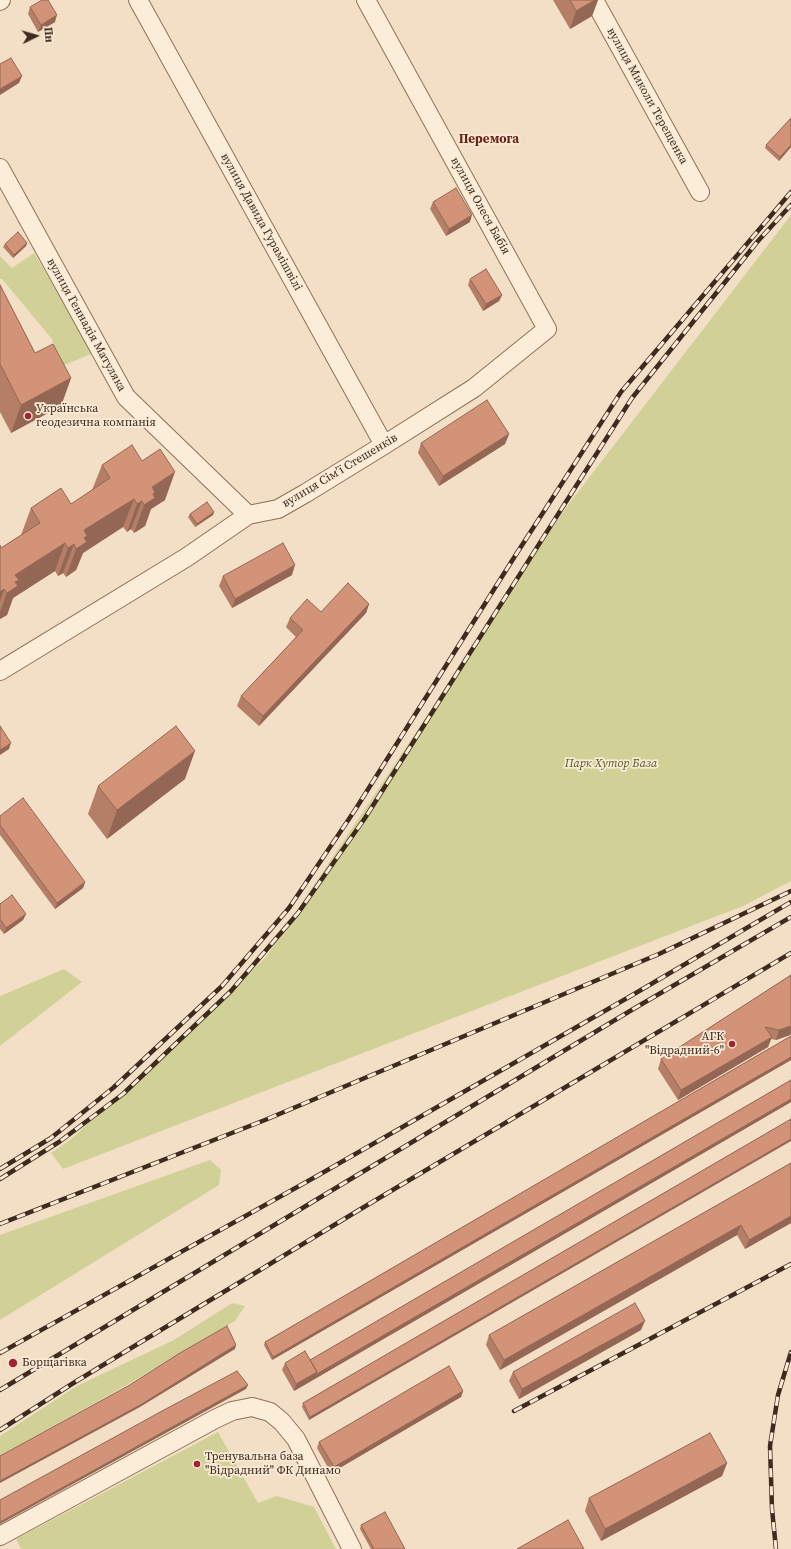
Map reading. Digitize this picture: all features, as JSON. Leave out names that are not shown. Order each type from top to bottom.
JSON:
[{"type":"street","name":"вулиця Давида Гурамішвілі","points":[[138,0],[384,445]]},
{"type":"street","name":"вулиця Олеся Бабія","points":[[366,0],[547,329]]},
{"type":"street","name":"вулиця Миколи Терещенка","points":[[594,0],[700,192]]},
{"type":"street","name":"вулиця Геннадія Матуляка","points":[[0,168],[126,397],[248,515]]},
{"type":"street","name":"вулиця Сімʼї Стешенків","points":[[0,671],[187,557],[248,515],[278,509],[384,445],[474,388],[547,329]]},
{"type":"street","points":[[0,1536],[232,1411],[252,1407],[270,1412],[282,1422],[296,1439],[352,1549]]},
{"type":"green space","name":"Парк Хутор База","points":[[791,215],[791,881],[743,906],[63,1169],[51,1153],[70,1140],[266,957],[568,505]]},
{"type":"green space","points":[[34,253],[93,353],[60,367],[52,339],[2,279],[0,279],[0,256],[12,268]]},
{"type":"green space","points":[[64,969],[82,982],[0,1046],[0,996]]},
{"type":"green space","points":[[210,1160],[221,1170],[219,1185],[0,1320],[0,1235]]},
{"type":"green space","points":[[232,1303],[245,1306],[235,1321],[125,1386],[0,1456],[0,1436],[77,1386],[174,1340]]},
{"type":"green space","name":"Тренувальна база \"Відрадний\" ФК Динамо","points":[[218,1432],[258,1503],[277,1496],[314,1507],[336,1549],[21,1549],[16,1539]]},
{"type":"building","points":[[42,0],[48,0],[57,15],[41,25],[30,7]]},
{"type":"building","points":[[570,0],[595,0],[576,11]]},
{"type":"building","points":[[11,58],[22,76],[0,89],[0,64]]},
{"type":"building","points":[[791,118],[791,145],[780,157],[766,145]]},
{"type":"building","points":[[456,188],[472,215],[449,229],[433,202]]},
{"type":"building","points":[[18,232],[27,243],[14,255],[5,244]]},
{"type":"building","points":[[486,269],[502,295],[486,304],[470,279]]},
{"type":"building","points":[[0,285],[35,353],[53,344],[71,378],[21,405],[0,364]]},
{"type":"building","points":[[487,400],[509,434],[443,476],[421,443]]},
{"type":"building","points":[[132,445],[142,461],[160,449],[175,472],[152,487],[155,492],[153,494],[155,498],[144,505],[142,501],[137,504],[134,499],[84,530],[87,536],[84,538],[87,542],[76,549],[74,544],[68,548],[65,543],[15,575],[19,580],[15,582],[18,586],[7,593],[4,589],[0,592],[0,545],[1,548],[40,523],[31,508],[61,488],[71,504],[110,478],[102,465]]},
{"type":"building","points":[[207,502],[214,512],[197,524],[190,514]]},
{"type":"building","points":[[283,543],[295,565],[235,599],[223,576]]},
{"type":"building","points":[[348,583],[369,604],[263,716],[241,696],[303,630],[290,618],[307,599],[321,612]]},
{"type":"building","points":[[0,726],[11,743],[0,750]]},
{"type":"building","points":[[176,726],[195,751],[117,810],[98,786]]},
{"type":"building","points":[[23,798],[85,882],[57,903],[0,825],[0,816]]},
{"type":"building","points":[[12,895],[26,914],[6,928],[0,919],[0,904]]},
{"type":"building","name":"АГК \"Відрадний-6\"","points":[[791,975],[791,1026],[779,1030],[765,1027],[772,1037],[681,1090],[661,1059]]},
{"type":"building","points":[[791,1036],[791,1057],[273,1357],[265,1342]]},
{"type":"building","points":[[791,1080],[791,1099],[315,1375],[317,1372],[310,1360]]},
{"type":"building","points":[[791,1119],[791,1139],[310,1417],[303,1403]]},
{"type":"building","points":[[791,1163],[791,1216],[749,1240],[741,1225],[504,1360],[489,1335]]},
{"type":"building","points":[[635,1303],[645,1321],[522,1389],[513,1372]]},
{"type":"building","points":[[227,1326],[236,1345],[142,1404],[0,1481],[0,1456],[128,1386],[180,1353]]},
{"type":"building","points":[[305,1351],[317,1372],[296,1384],[285,1363]]},
{"type":"building","points":[[449,1366],[463,1391],[334,1467],[319,1442]]},
{"type":"building","points":[[237,1371],[248,1385],[0,1522],[0,1500]]},
{"type":"building","points":[[710,1433],[727,1463],[605,1529],[589,1498]]},
{"type":"building","points":[[385,1512],[405,1549],[374,1549],[361,1525]]},
{"type":"building","points":[[568,1520],[584,1549],[517,1549]]},
{"type":"railway","points":[[0,1169],[51,1138],[113,1088],[222,986],[289,908],[355,810],[515,556],[621,392],[791,192]]},
{"type":"railway","points":[[0,1179],[59,1142],[123,1094],[231,991],[298,913],[365,818],[632,398],[758,241],[791,205]]},
{"type":"railway","points":[[0,1224],[265,1120],[659,954],[791,891]]},
{"type":"railway","points":[[0,1353],[317,1176],[791,902]]},
{"type":"railway","points":[[0,1390],[635,1008],[791,917]]},
{"type":"railway","points":[[0,1430],[75,1382],[359,1210],[791,953]]},
{"type":"railway","points":[[514,1411],[791,1264]]},
{"type":"railway","points":[[776,1549],[772,1509],[770,1446],[778,1395],[791,1352]]},
{"type":"place","name":"Українська геодезична компанія","points":[[28,416]]},
{"type":"place","name":"АГК \"Відрадний-6\"","points":[[732,1044]]},
{"type":"place","name":"Борщагівка","points":[[13,1363]]},
{"type":"place","name":"Тренувальна база \"Відрадний\" ФК Динамо","points":[[197,1464]]},
{"type":"district","name":"Перемога","points":[[489,140]]}]
